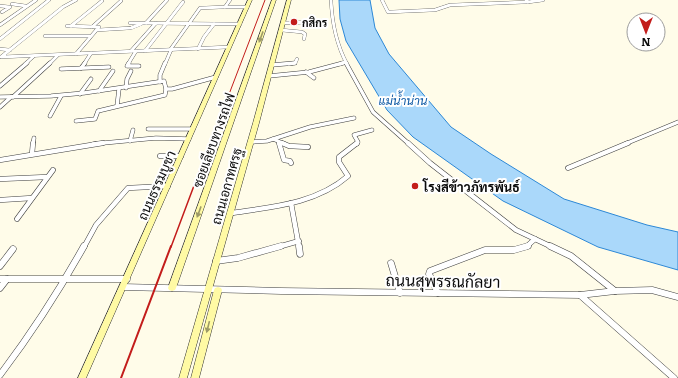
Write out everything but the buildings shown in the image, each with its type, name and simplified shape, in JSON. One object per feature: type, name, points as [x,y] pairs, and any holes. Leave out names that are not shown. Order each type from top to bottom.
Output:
[{"type":"main road","name":"ถนนธรรมบูชา","points":[[82,378],[250,0]]},
{"type":"main road","name":"ซอยเลียบทางรถไฟ","points":[[172,288],[274,0]]},
{"type":"main road","name":"ถนนเอกาทศรฐ","points":[[183,378],[207,289],[251,142],[289,0]]},
{"type":"main road","points":[[196,378],[218,290]]},
{"type":"street","points":[[0,25],[36,0]]},
{"type":"street","points":[[0,39],[49,0]]},
{"type":"street","points":[[0,57],[63,7],[76,0]]},
{"type":"street","points":[[76,54],[90,36],[97,30],[131,28],[144,23],[167,0]]},
{"type":"street","points":[[225,7],[230,0]]},
{"type":"street","points":[[331,0],[332,20],[340,51],[373,112],[430,163],[516,230],[571,256],[615,291]]},
{"type":"street","points":[[382,0],[388,12],[435,10],[450,6],[543,0]]},
{"type":"street","points":[[97,30],[99,27],[69,26],[102,1]]},
{"type":"street","points":[[92,27],[121,1]]},
{"type":"street","points":[[145,51],[183,2]]},
{"type":"street","points":[[211,8],[214,3]]},
{"type":"street","points":[[12,4],[26,6]]},
{"type":"street","points":[[0,6],[10,7],[2,12]]},
{"type":"street","points":[[195,7],[247,7]]},
{"type":"street","points":[[160,82],[160,75],[170,50],[196,12],[202,7]]},
{"type":"street","points":[[283,23],[314,22]]},
{"type":"street","points":[[130,23],[240,24]]},
{"type":"street","points":[[131,51],[156,23]]},
{"type":"street","points":[[198,48],[214,24]]},
{"type":"street","points":[[281,30],[302,32],[305,34],[304,39]]},
{"type":"street","points":[[44,36],[90,36]]},
{"type":"street","points":[[0,57],[229,47]]},
{"type":"street","points":[[0,49],[10,50]]},
{"type":"street","points":[[136,51],[127,66],[139,66]]},
{"type":"street","points":[[81,68],[91,53]]},
{"type":"street","points":[[0,107],[58,54]]},
{"type":"street","points":[[0,86],[34,56]]},
{"type":"street","points":[[272,65],[295,63],[297,58]]},
{"type":"street","points":[[269,76],[306,72],[345,62]]},
{"type":"street","points":[[61,69],[109,67]]},
{"type":"street","points":[[126,88],[127,79],[131,70]]},
{"type":"street","points":[[100,91],[113,71]]},
{"type":"street","points":[[306,72],[314,78]]},
{"type":"street","points":[[166,89],[178,88],[216,77]]},
{"type":"street","points":[[80,94],[91,79]]},
{"type":"street","points":[[0,97],[38,98],[60,96],[164,82],[166,89],[165,95],[98,111],[95,119],[76,121]]},
{"type":"street","points":[[117,106],[119,89]]},
{"type":"street","points":[[50,116],[60,96]]},
{"type":"street","points":[[251,142],[273,140],[310,128],[354,118]]},
{"type":"street","points":[[568,168],[678,122]]},
{"type":"street","points":[[148,129],[193,129]]},
{"type":"street","points":[[130,141],[133,130]]},
{"type":"street","points":[[231,213],[291,203],[328,191],[345,180],[348,176],[339,162],[339,156],[358,144],[354,135],[372,130]]},
{"type":"street","points":[[32,154],[34,138]]},
{"type":"street","points":[[0,160],[93,144],[156,138],[189,139]]},
{"type":"street","points":[[273,140],[289,146],[308,147]]},
{"type":"street","points":[[278,142],[284,160],[290,161],[291,163]]},
{"type":"street","points":[[160,156],[181,156]]},
{"type":"street","points":[[17,219],[53,170]]},
{"type":"street","points":[[0,179],[48,177]]},
{"type":"street","points":[[0,375],[25,341],[66,278],[96,225],[128,188],[168,186]]},
{"type":"street","points":[[0,200],[32,198]]},
{"type":"street","points":[[291,203],[300,254]]},
{"type":"street","points":[[438,293],[429,274],[430,271],[483,250],[520,250],[530,246],[535,239]]},
{"type":"street","points":[[216,261],[238,258],[299,242]]},
{"type":"street","points":[[0,266],[13,249]]},
{"type":"street","points":[[391,263],[400,293]]},
{"type":"street","points":[[0,279],[126,279]]},
{"type":"street","points":[[0,288],[7,279]]},
{"type":"street","name":"ถนนสุพรรณกัลยา","points":[[123,287],[218,290],[580,295],[615,291],[652,290],[678,297]]},
{"type":"street","points":[[580,295],[674,378]]},
{"type":"water","name":"แม่น้ำน่าน","points":[[339,0],[370,0],[375,28],[389,54],[451,127],[491,154],[564,199],[647,225],[678,232],[678,270],[598,247],[503,201],[413,137],[387,110],[346,41],[340,19]]},
{"type":"railway","points":[[210,144],[265,0]]},
{"type":"railway","points":[[171,247],[210,143]]},
{"type":"railway","points":[[121,378],[171,246]]},
{"type":"place","name":"กสิกร","points":[[294,22]]},
{"type":"place","name":"โรงสีข้าวภัทรพันธ์","points":[[415,186]]}]
